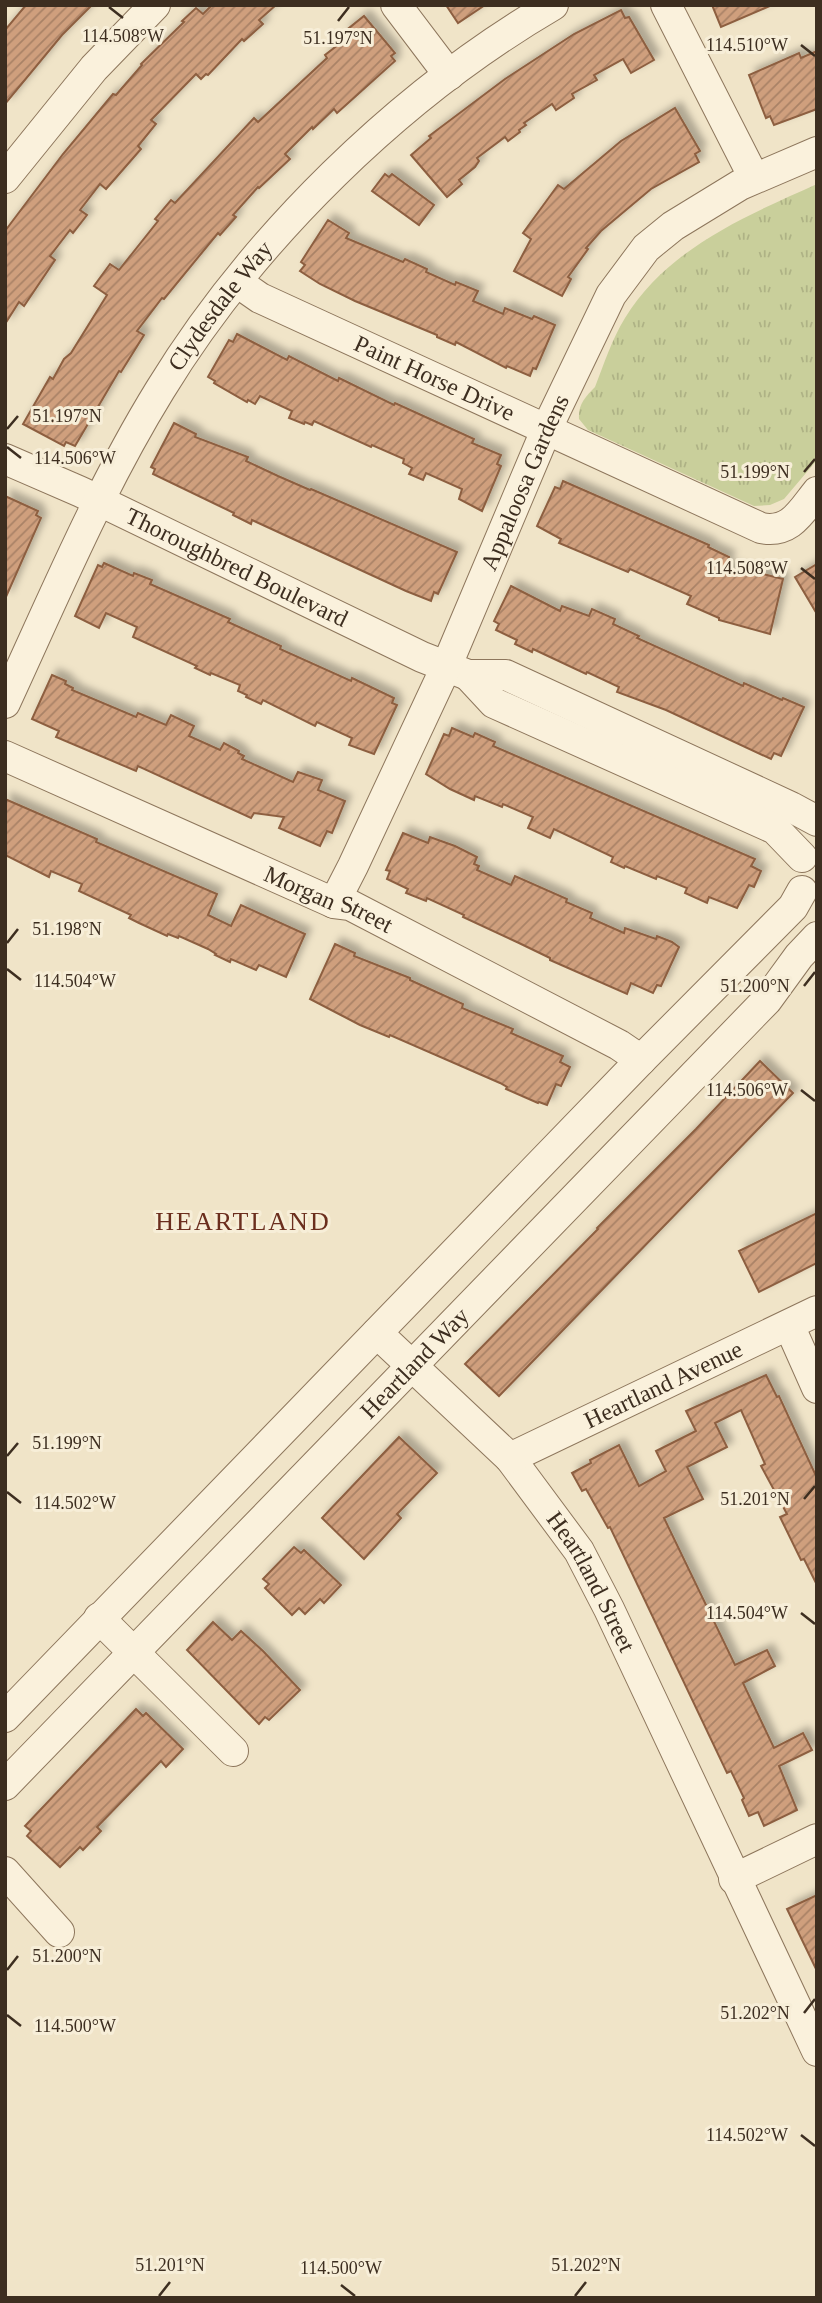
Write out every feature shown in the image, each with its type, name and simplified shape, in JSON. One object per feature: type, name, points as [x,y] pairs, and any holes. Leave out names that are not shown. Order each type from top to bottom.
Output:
[{"type":"street","points":[[5,178],[94,68],[155,5]]},
{"type":"street","points":[[397,5],[449,75]]},
{"type":"street","name":"Clydesdale Way","points":[[5,703],[98,502],[160,389],[237,282],[290,219],[384,128],[449,75],[553,5]]},
{"type":"street","points":[[666,5],[754,178]]},
{"type":"street","name":"Appaloosa Gardens","points":[[334,903],[458,670],[547,428],[611,295],[646,248],[698,209],[754,178],[817,152]]},
{"type":"street","name":"Paint Horse Drive","points":[[237,282],[260,298],[761,528],[773,531],[794,520],[817,492]]},
{"type":"street","name":"Thoroughbred Boulevard","points":[[5,459],[81,492],[422,657],[458,670],[506,675],[817,821]]},
{"type":"street","name":"Thoroughbred Boulevard","points":[[458,670],[494,703],[809,846]]},
{"type":"street","name":"Morgan Street","points":[[5,756],[334,903],[350,905],[619,1045],[641,1060]]},
{"type":"street","points":[[809,846],[800,874],[809,902]]},
{"type":"street","name":"Heartland Way","points":[[5,1717],[641,1060],[793,907],[809,902]]},
{"type":"street","name":"Heartland Way","points":[[5,1785],[768,1000],[799,956],[817,937]]},
{"type":"street","name":"Heartland Avenue","points":[[510,1458],[817,1311]]},
{"type":"street","points":[[789,1325],[817,1388]]},
{"type":"street","name":"Heartland Street","points":[[377,1333],[510,1458],[579,1551],[817,2052]]},
{"type":"street","points":[[99,1618],[233,1751]]},
{"type":"street","points":[[734,1879],[817,1839]]},
{"type":"street","points":[[5,1872],[60,1932]]},
{"type":"green space","points":[[817,184],[817,460],[784,499],[770,505],[754,506],[588,430],[579,419],[581,405],[595,387],[620,326],[643,293],[663,272],[710,237]]},
{"type":"building","points":[[26,5],[92,5],[62,35],[5,104],[5,30]]},
{"type":"building","points":[[212,5],[276,5],[259,20],[263,24],[244,41],[242,39],[208,75],[201,79],[196,74],[151,120],[156,124],[138,146],[141,149],[106,189],[100,184],[80,210],[87,215],[73,233],[70,230],[50,256],[55,260],[24,306],[19,302],[5,324],[5,231],[63,154],[113,94],[116,95],[141,64],[196,8],[203,14]]},
{"type":"building","points":[[446,5],[485,5],[458,23]]},
{"type":"building","points":[[712,5],[772,5],[721,27]]},
{"type":"building","points":[[621,10],[625,18],[629,17],[654,60],[631,73],[623,59],[594,75],[597,80],[572,94],[574,98],[556,110],[552,104],[524,123],[526,125],[520,132],[508,141],[505,137],[477,158],[479,161],[475,167],[459,180],[462,184],[447,197],[411,155],[431,138],[429,136],[505,79],[574,34]]},
{"type":"building","points":[[364,16],[395,53],[391,56],[395,61],[337,113],[334,109],[313,129],[312,127],[285,154],[290,159],[258,187],[233,215],[236,217],[220,235],[218,233],[164,299],[162,298],[137,331],[144,335],[121,372],[119,371],[75,446],[66,442],[64,446],[23,424],[50,377],[53,379],[107,295],[94,286],[110,264],[119,270],[171,200],[175,203],[254,118],[258,122],[327,58],[325,55],[348,37],[344,32]]},
{"type":"building","points":[[817,51],[817,109],[774,125],[770,116],[766,118],[749,75],[799,53],[801,58]]},
{"type":"building","points":[[675,108],[700,151],[695,154],[699,162],[651,189],[601,231],[586,248],[588,249],[568,277],[571,279],[562,296],[514,271],[531,239],[523,233],[558,185],[564,189],[621,141]]},
{"type":"building","points":[[385,174],[389,177],[392,174],[434,205],[419,225],[372,191]]},
{"type":"building","points":[[328,220],[349,233],[346,238],[403,262],[405,259],[455,285],[456,282],[478,291],[473,301],[503,314],[505,308],[555,325],[536,369],[533,368],[530,376],[507,366],[506,368],[456,342],[455,345],[355,301],[300,271],[305,265],[301,262]]},
{"type":"building","points":[[237,334],[287,360],[289,356],[338,381],[339,378],[474,439],[472,443],[501,455],[497,464],[501,466],[482,511],[459,499],[462,489],[426,473],[423,480],[409,474],[412,468],[403,463],[404,459],[314,421],[312,425],[289,418],[292,411],[260,396],[255,404],[248,400],[247,402],[214,383],[215,381],[208,377],[229,340],[233,342]]},
{"type":"building","points":[[174,423],[196,434],[195,437],[248,457],[246,461],[278,476],[457,552],[438,594],[434,592],[431,601],[406,591],[252,520],[251,524],[153,474],[155,469],[151,467]]},
{"type":"building","points":[[563,481],[709,545],[708,547],[729,557],[725,567],[783,579],[770,634],[719,620],[687,604],[691,596],[630,569],[628,572],[559,543],[561,539],[537,526],[555,487],[560,489]]},
{"type":"building","points":[[5,496],[38,511],[36,515],[41,518],[5,599]]},
{"type":"building","points":[[104,563],[133,576],[134,573],[152,580],[150,584],[230,619],[228,622],[281,646],[280,649],[394,698],[392,703],[397,705],[374,754],[349,745],[352,738],[317,722],[315,726],[263,700],[261,704],[238,691],[240,685],[211,673],[210,675],[195,668],[197,666],[133,637],[137,627],[106,613],[99,628],[75,616],[98,565],[102,567]]},
{"type":"building","points":[[817,564],[817,614],[795,577]]},
{"type":"building","points":[[511,586],[560,611],[562,606],[589,616],[592,609],[615,619],[613,624],[639,636],[637,638],[743,686],[744,683],[804,707],[781,756],[774,753],[771,759],[666,710],[617,692],[619,687],[587,672],[586,674],[533,649],[532,652],[515,644],[517,640],[496,630],[499,624],[494,621]]},
{"type":"building","points":[[52,675],[66,681],[65,684],[73,688],[72,690],[136,717],[138,713],[166,725],[171,715],[194,726],[189,736],[220,750],[224,743],[239,751],[238,753],[244,756],[242,759],[293,782],[298,772],[322,780],[318,790],[345,801],[332,833],[327,831],[320,846],[279,828],[284,817],[254,813],[251,818],[138,766],[136,771],[56,737],[59,731],[32,719]]},
{"type":"building","points":[[452,728],[473,737],[475,733],[495,742],[493,746],[755,859],[751,866],[761,871],[754,887],[749,885],[737,908],[709,897],[707,903],[685,893],[687,888],[611,862],[613,857],[554,829],[550,838],[528,828],[533,817],[503,804],[502,807],[475,796],[474,800],[450,789],[426,774],[444,734],[449,736]]},
{"type":"building","points":[[5,799],[217,894],[208,915],[231,926],[241,905],[305,934],[286,977],[259,965],[256,970],[231,959],[230,962],[179,936],[167,936],[129,918],[131,915],[79,891],[82,884],[51,871],[49,877],[5,855]]},
{"type":"building","points":[[403,833],[428,843],[430,837],[455,846],[477,857],[474,864],[479,866],[477,870],[511,885],[515,876],[567,899],[566,902],[592,913],[590,918],[624,933],[625,928],[672,942],[679,947],[661,986],[657,985],[653,993],[631,983],[627,994],[550,960],[427,898],[426,901],[406,893],[408,889],[387,879],[390,871],[386,870]]},
{"type":"building","points":[[335,944],[355,953],[354,956],[410,978],[463,1004],[462,1008],[513,1029],[511,1033],[563,1056],[560,1062],[570,1067],[561,1086],[556,1084],[547,1105],[538,1103],[506,1089],[507,1087],[500,1083],[390,1035],[389,1037],[360,1025],[310,999]]},
{"type":"building","points":[[760,1061],[793,1093],[499,1396],[465,1364]]},
{"type":"building","points":[[817,1213],[817,1263],[759,1292],[739,1251]]},
{"type":"building","points":[[766,1375],[777,1397],[779,1396],[817,1478],[817,1585],[804,1559],[801,1560],[780,1517],[787,1514],[761,1466],[765,1464],[741,1410],[715,1423],[727,1447],[687,1467],[703,1499],[664,1518],[735,1665],[767,1650],[775,1666],[743,1683],[774,1748],[803,1733],[812,1750],[779,1766],[797,1810],[764,1826],[758,1812],[749,1816],[742,1800],[744,1798],[731,1771],[727,1773],[610,1527],[608,1528],[586,1489],[582,1491],[572,1473],[619,1445],[639,1486],[666,1471],[656,1451],[696,1431],[686,1411]]},
{"type":"building","points":[[399,1437],[437,1473],[397,1514],[401,1518],[364,1559],[322,1518]]},
{"type":"building","points":[[294,1547],[301,1553],[304,1550],[341,1585],[324,1603],[320,1599],[305,1614],[299,1608],[292,1615],[265,1588],[269,1584],[263,1579]]},
{"type":"building","points":[[213,1622],[232,1640],[241,1631],[300,1690],[269,1720],[265,1717],[259,1724],[187,1650]]},
{"type":"building","points":[[136,1709],[143,1716],[146,1713],[183,1749],[166,1767],[161,1761],[97,1827],[101,1831],[83,1850],[80,1847],[60,1867],[27,1836],[31,1831],[25,1826]]},
{"type":"building","points":[[817,1895],[817,1971],[787,1909]]},
{"type":"district","name":"HEARTLAND","points":[[243,1221]]}]
